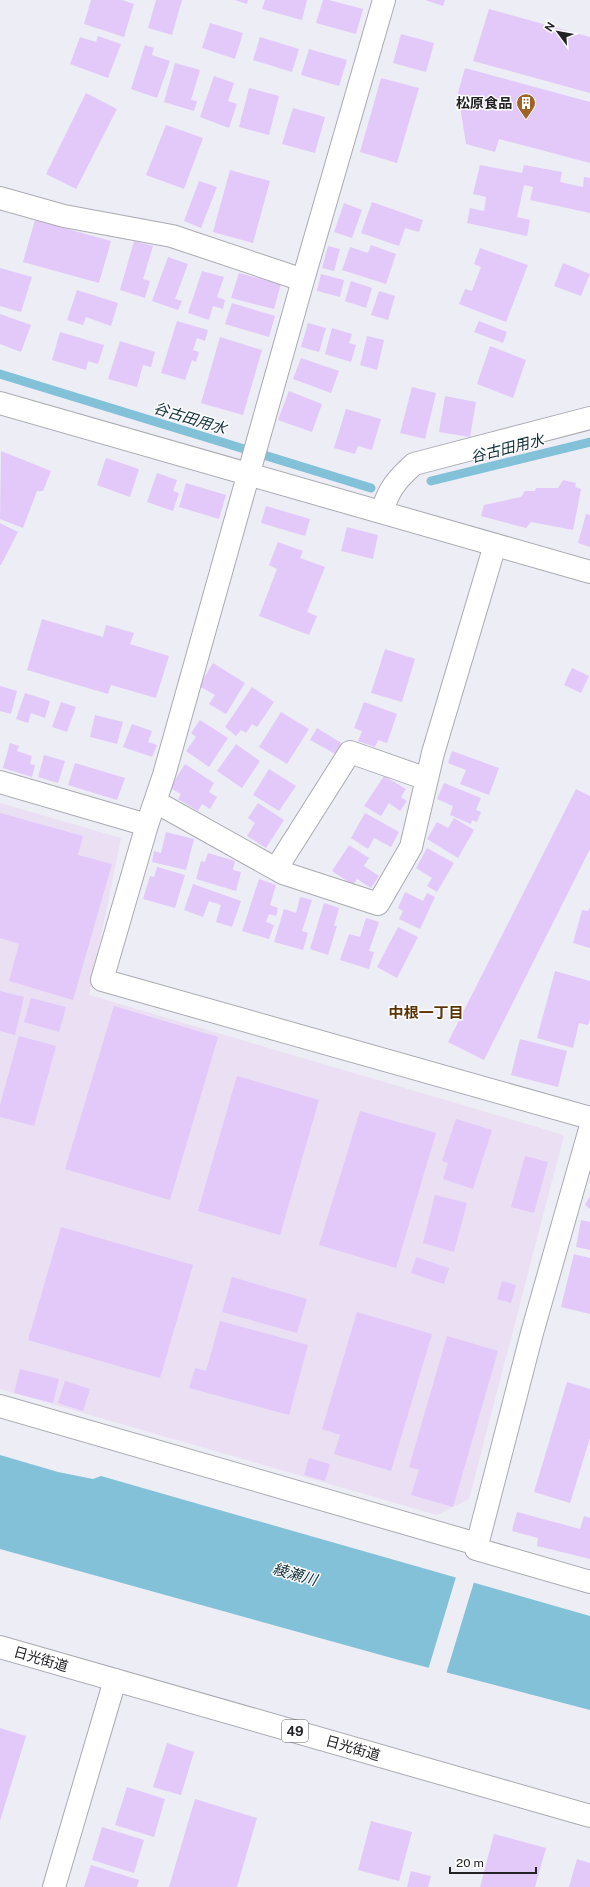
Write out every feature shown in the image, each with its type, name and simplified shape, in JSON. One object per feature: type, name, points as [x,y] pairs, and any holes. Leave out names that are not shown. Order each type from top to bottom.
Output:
[{"type":"street","points":[[384,0],[303,280],[156,802],[102,980],[590,1118]]},
{"type":"street","points":[[0,198],[64,216],[172,236],[303,280]]},
{"type":"street","points":[[0,403],[590,572]]},
{"type":"street","points":[[382,512],[386,498],[398,478],[414,464],[590,418]]},
{"type":"street","points":[[156,802],[276,870],[378,904],[411,847],[427,779],[495,545]]},
{"type":"street","points":[[276,870],[350,752],[427,779]]},
{"type":"street","points":[[0,782],[148,825]]},
{"type":"street","points":[[590,1128],[532,1333],[476,1549],[590,1582]]},
{"type":"street","points":[[0,1406],[477,1544]]},
{"type":"street","name":"日光街道","points":[[0,1647],[590,1816]]},
{"type":"street","points":[[54,1887],[114,1680]]},
{"type":"shaded area","points":[[0,803],[121,838],[89,995],[564,1135],[469,1499],[437,1515],[0,1389]]},
{"type":"water","name":"綾瀬川","points":[[0,1455],[58,1472],[93,1479],[101,1476],[590,1616],[590,1710],[399,1660],[0,1549]]},
{"type":"pier","points":[[456,1577],[474,1582],[446,1674],[428,1670]]},
{"type":"building","points":[[91,0],[122,0],[134,4],[124,37],[84,24]]},
{"type":"building","points":[[156,0],[182,0],[172,35],[148,28]]},
{"type":"building","points":[[235,0],[248,0],[247,4]]},
{"type":"building","points":[[265,0],[307,0],[302,20],[262,9]]},
{"type":"building","points":[[323,0],[329,0],[363,9],[356,34],[316,23]]},
{"type":"building","points":[[425,0],[445,0],[443,6]]},
{"type":"building","points":[[489,9],[590,37],[590,93],[473,61]]},
{"type":"building","points":[[210,23],[243,33],[235,59],[202,48]]},
{"type":"building","points":[[401,34],[434,43],[426,72],[393,63]]},
{"type":"building","points":[[98,36],[121,44],[108,78],[70,64],[80,37],[96,42]]},
{"type":"building","points":[[260,37],[299,49],[292,72],[253,60]]},
{"type":"building","points":[[145,45],[154,48],[152,55],[170,61],[157,98],[131,89]]},
{"type":"building","points":[[309,49],[347,60],[339,86],[301,75]]},
{"type":"building","points":[[175,63],[200,70],[191,100],[197,101],[194,111],[164,102]]},
{"type":"building","name":"松原食品","points":[[465,68],[590,102],[590,163],[499,139],[495,152],[466,144],[458,93]]},
{"type":"building","points":[[214,76],[234,83],[228,101],[237,104],[229,128],[200,117]]},
{"type":"building","points":[[381,78],[419,88],[397,163],[360,152]]},
{"type":"building","points":[[249,88],[279,96],[269,135],[239,127]]},
{"type":"building","points":[[86,93],[117,109],[76,189],[46,174]]},
{"type":"building","points":[[293,108],[325,117],[315,153],[282,144]]},
{"type":"building","points":[[166,125],[203,138],[184,189],[146,175]]},
{"type":"building","points":[[480,165],[522,173],[524,165],[562,172],[560,182],[583,187],[584,177],[590,178],[590,213],[530,200],[533,187],[524,185],[517,217],[530,220],[527,236],[467,223],[470,208],[484,211],[486,197],[473,194]]},
{"type":"building","points":[[230,170],[270,181],[253,243],[213,232]]},
{"type":"building","points":[[199,181],[217,187],[201,228],[184,221]]},
{"type":"building","points":[[372,202],[423,220],[419,232],[405,228],[399,246],[361,233]]},
{"type":"building","points":[[344,203],[362,210],[352,238],[334,232]]},
{"type":"building","points":[[35,220],[111,241],[99,283],[23,262]]},
{"type":"building","points":[[134,241],[153,246],[143,279],[150,281],[145,298],[120,290]]},
{"type":"building","points":[[371,245],[396,254],[386,284],[342,270],[350,247],[368,253]]},
{"type":"building","points":[[328,246],[340,249],[334,271],[322,268]]},
{"type":"building","points":[[480,248],[528,265],[506,322],[459,304],[465,289],[472,291],[481,267],[474,264]]},
{"type":"building","points":[[168,257],[188,264],[175,299],[182,301],[178,310],[152,301]]},
{"type":"building","points":[[563,263],[590,274],[581,296],[554,286]]},
{"type":"building","points":[[0,268],[32,277],[21,312],[0,306]]},
{"type":"building","points":[[202,271],[224,277],[217,297],[225,300],[223,309],[213,306],[209,320],[188,313]]},
{"type":"building","points":[[239,273],[281,284],[274,309],[231,298]]},
{"type":"building","points":[[321,274],[344,280],[340,297],[317,291]]},
{"type":"building","points":[[351,281],[372,288],[366,308],[345,301]]},
{"type":"building","points":[[77,290],[118,303],[111,326],[86,317],[83,325],[67,320]]},
{"type":"building","points":[[379,291],[395,296],[388,320],[371,315]]},
{"type":"building","points":[[232,303],[275,316],[269,337],[225,324]]},
{"type":"building","points":[[0,314],[31,325],[21,352],[0,344]]},
{"type":"building","points":[[177,321],[208,330],[205,341],[197,338],[193,350],[199,352],[196,362],[192,360],[185,380],[161,373]]},
{"type":"building","points":[[479,321],[507,332],[503,343],[474,332]]},
{"type":"building","points":[[308,323],[326,328],[319,352],[301,347]]},
{"type":"building","points":[[332,328],[352,334],[349,343],[356,345],[351,362],[325,354]]},
{"type":"building","points":[[60,332],[104,345],[98,364],[88,361],[86,370],[52,360]]},
{"type":"building","points":[[367,336],[384,340],[377,370],[360,365]]},
{"type":"building","points":[[220,337],[262,350],[243,415],[201,403]]},
{"type":"building","points":[[120,341],[155,352],[151,367],[143,365],[137,387],[108,379]]},
{"type":"building","points":[[490,346],[526,360],[513,398],[477,384]]},
{"type":"building","points":[[301,358],[339,371],[331,393],[293,379]]},
{"type":"building","points":[[412,387],[436,393],[425,439],[400,433]]},
{"type":"building","points":[[289,391],[322,404],[312,432],[278,420]]},
{"type":"building","points":[[445,396],[476,402],[470,437],[439,432]]},
{"type":"building","points":[[346,409],[381,419],[372,450],[358,446],[355,454],[334,448]]},
{"type":"building","points":[[1,451],[51,471],[43,491],[37,491],[23,528],[0,519]]},
{"type":"building","points":[[106,458],[139,469],[130,497],[97,485]]},
{"type":"building","points":[[157,473],[177,480],[173,491],[179,493],[173,511],[147,502]]},
{"type":"building","points":[[563,480],[576,483],[575,487],[581,489],[573,530],[531,522],[526,528],[481,516],[484,505],[521,497],[525,491],[535,491],[536,488],[558,488]]},
{"type":"building","points":[[186,483],[226,495],[219,519],[179,507]]},
{"type":"building","points":[[266,506],[310,519],[305,536],[261,523]]},
{"type":"building","points":[[586,514],[590,515],[590,547],[578,543]]},
{"type":"building","points":[[0,523],[18,532],[1,565],[0,565]]},
{"type":"building","points":[[347,527],[378,535],[373,559],[341,551]]},
{"type":"building","points":[[278,542],[303,551],[300,558],[325,567],[307,612],[317,616],[309,635],[259,616],[277,569],[269,565]]},
{"type":"building","points":[[42,619],[103,637],[106,625],[134,633],[130,644],[169,656],[156,698],[111,685],[108,694],[27,670]]},
{"type":"building","points":[[385,649],[415,659],[402,702],[371,693]]},
{"type":"building","points":[[213,663],[245,683],[226,714],[209,704],[215,695],[199,686]]},
{"type":"building","points":[[572,668],[589,676],[581,693],[564,685]]},
{"type":"building","points":[[0,686],[17,691],[11,714],[0,711]]},
{"type":"building","points":[[252,687],[274,702],[257,727],[252,724],[246,733],[241,730],[236,736],[225,727]]},
{"type":"building","points":[[25,693],[50,701],[45,718],[31,713],[28,723],[16,719]]},
{"type":"building","points":[[61,702],[76,707],[67,732],[52,727]]},
{"type":"building","points":[[364,702],[397,714],[387,743],[378,740],[375,747],[358,741],[362,731],[354,728]]},
{"type":"building","points":[[281,712],[309,729],[287,764],[259,747]]},
{"type":"building","points":[[95,715],[123,722],[117,744],[90,737]]},
{"type":"building","points":[[200,720],[228,738],[209,767],[186,751],[196,737],[191,733]]},
{"type":"building","points":[[132,724],[152,731],[148,742],[157,745],[152,757],[123,747]]},
{"type":"building","points":[[317,728],[343,744],[337,755],[310,740]]},
{"type":"building","points":[[10,743],[19,746],[17,751],[32,756],[30,764],[35,765],[32,777],[3,768]]},
{"type":"building","points":[[236,744],[260,761],[242,788],[217,771]]},
{"type":"building","points":[[452,751],[499,768],[489,795],[460,784],[466,770],[448,763]]},
{"type":"building","points":[[44,755],[65,761],[58,783],[38,777]]},
{"type":"building","points":[[75,763],[125,778],[117,800],[68,785]]},
{"type":"building","points":[[185,764],[214,783],[209,792],[217,797],[210,809],[202,804],[198,811],[178,799],[181,794],[170,788]]},
{"type":"building","points":[[269,769],[296,786],[279,811],[253,795]]},
{"type":"building","points":[[384,776],[406,789],[401,797],[407,801],[400,811],[389,803],[381,816],[364,806]]},
{"type":"building","points":[[444,783],[481,798],[476,810],[481,812],[477,822],[472,820],[471,824],[450,815],[453,806],[437,799]]},
{"type":"building","points":[[576,789],[590,796],[590,849],[484,1060],[448,1042]]},
{"type":"building","points":[[258,803],[284,820],[266,848],[247,836],[255,823],[248,818]]},
{"type":"building","points":[[0,813],[83,836],[78,855],[112,864],[73,1000],[9,981],[19,944],[0,938]]},
{"type":"building","points":[[365,813],[399,832],[391,847],[374,838],[368,849],[351,838]]},
{"type":"building","points":[[454,818],[474,830],[458,858],[427,839],[437,822],[448,828]]},
{"type":"building","points":[[166,832],[194,839],[186,870],[152,862],[154,851],[161,853]]},
{"type":"building","points":[[349,845],[369,858],[364,866],[379,876],[371,888],[357,879],[353,885],[332,871]]},
{"type":"building","points":[[427,848],[454,863],[437,892],[427,886],[432,878],[416,868]]},
{"type":"building","points":[[208,853],[235,861],[233,870],[241,872],[236,891],[196,879],[201,861],[205,862]]},
{"type":"building","points":[[157,867],[185,875],[175,908],[143,899],[150,876],[154,877]]},
{"type":"building","points":[[259,879],[276,885],[270,905],[278,908],[276,916],[269,914],[266,922],[274,925],[269,939],[242,931]]},
{"type":"building","points":[[193,884],[241,901],[232,927],[216,922],[221,905],[209,901],[203,917],[184,910]]},
{"type":"building","points":[[405,892],[423,901],[427,893],[435,897],[420,929],[399,919],[403,911],[398,908]]},
{"type":"building","points":[[300,897],[312,900],[302,931],[308,933],[303,950],[274,942],[284,909],[296,913]]},
{"type":"building","points":[[324,903],[339,908],[334,926],[337,926],[328,955],[310,949]]},
{"type":"building","points":[[590,907],[590,948],[573,943],[582,910],[588,911]]},
{"type":"building","points":[[366,918],[379,922],[369,951],[374,952],[369,969],[340,960],[349,934],[360,937]]},
{"type":"building","points":[[398,927],[418,937],[397,978],[377,967]]},
{"type":"building","points":[[555,971],[590,981],[590,1018],[588,1025],[579,1023],[573,1048],[537,1038]]},
{"type":"building","points":[[0,991],[24,997],[15,1035],[0,1031]]},
{"type":"building","points":[[31,998],[66,1007],[59,1032],[24,1022]]},
{"type":"building","points":[[114,1006],[218,1037],[170,1200],[65,1169]]},
{"type":"building","points":[[19,1036],[56,1046],[34,1126],[0,1117],[0,1105]]},
{"type":"building","points":[[520,1039],[567,1051],[558,1087],[511,1075]]},
{"type":"building","points":[[237,1076],[319,1100],[280,1235],[198,1211]]},
{"type":"building","points":[[360,1111],[436,1133],[396,1268],[319,1245]]},
{"type":"building","points":[[456,1119],[492,1130],[473,1189],[443,1179],[448,1163],[442,1161]]},
{"type":"building","points":[[525,1156],[548,1162],[534,1213],[511,1207]]},
{"type":"building","points":[[435,1195],[467,1203],[454,1252],[423,1243]]},
{"type":"building","points":[[590,1196],[590,1209],[585,1205]]},
{"type":"building","points":[[581,1220],[590,1222],[590,1250],[576,1247]]},
{"type":"building","points":[[61,1227],[193,1265],[160,1378],[28,1340]]},
{"type":"building","points":[[574,1254],[590,1258],[590,1314],[561,1307]]},
{"type":"building","points":[[416,1257],[449,1268],[444,1284],[411,1273]]},
{"type":"building","points":[[232,1277],[307,1299],[297,1333],[222,1312]]},
{"type":"building","points":[[502,1281],[516,1285],[511,1303],[497,1299]]},
{"type":"building","points":[[357,1312],[432,1334],[391,1471],[334,1454],[340,1435],[322,1429]]},
{"type":"building","points":[[220,1321],[308,1345],[289,1415],[189,1388],[195,1368],[206,1371]]},
{"type":"building","points":[[447,1336],[498,1351],[453,1507],[411,1495],[419,1470],[409,1467]]},
{"type":"building","points":[[20,1369],[59,1379],[53,1403],[14,1393]]},
{"type":"building","points":[[65,1381],[90,1389],[83,1411],[58,1403]]},
{"type":"building","points":[[567,1382],[590,1389],[590,1438],[570,1503],[534,1492]]},
{"type":"building","points":[[309,1458],[330,1464],[325,1481],[304,1475]]},
{"type":"building","points":[[517,1512],[580,1529],[584,1516],[590,1518],[590,1559],[537,1546],[538,1538],[512,1531]]},
{"type":"building","points":[[0,1728],[26,1736],[0,1821]]},
{"type":"building","points":[[167,1743],[194,1752],[181,1795],[153,1787]]},
{"type":"building","points":[[127,1787],[165,1799],[154,1837],[115,1825]]},
{"type":"building","points":[[195,1799],[257,1818],[237,1887],[169,1887]]},
{"type":"building","points":[[371,1821],[412,1832],[399,1881],[358,1870]]},
{"type":"building","points":[[102,1827],[144,1840],[134,1873],[92,1860]]},
{"type":"building","points":[[494,1834],[546,1848],[535,1887],[480,1887]]},
{"type":"building","points":[[577,1859],[590,1863],[590,1887],[569,1887]]},
{"type":"building","points":[[91,1865],[139,1880],[137,1887],[84,1887]]},
{"type":"building","points":[[411,1871],[431,1876],[428,1887],[407,1887]]},
{"type":"waterway","name":"谷古田用水","points":[[0,374],[371,488]]},
{"type":"waterway","name":"谷古田用水","points":[[431,481],[590,442]]},
{"type":"place","name":"松原食品","points":[[526,120]]},
{"type":"district","name":"中根一丁目","points":[[426,1012]]}]
